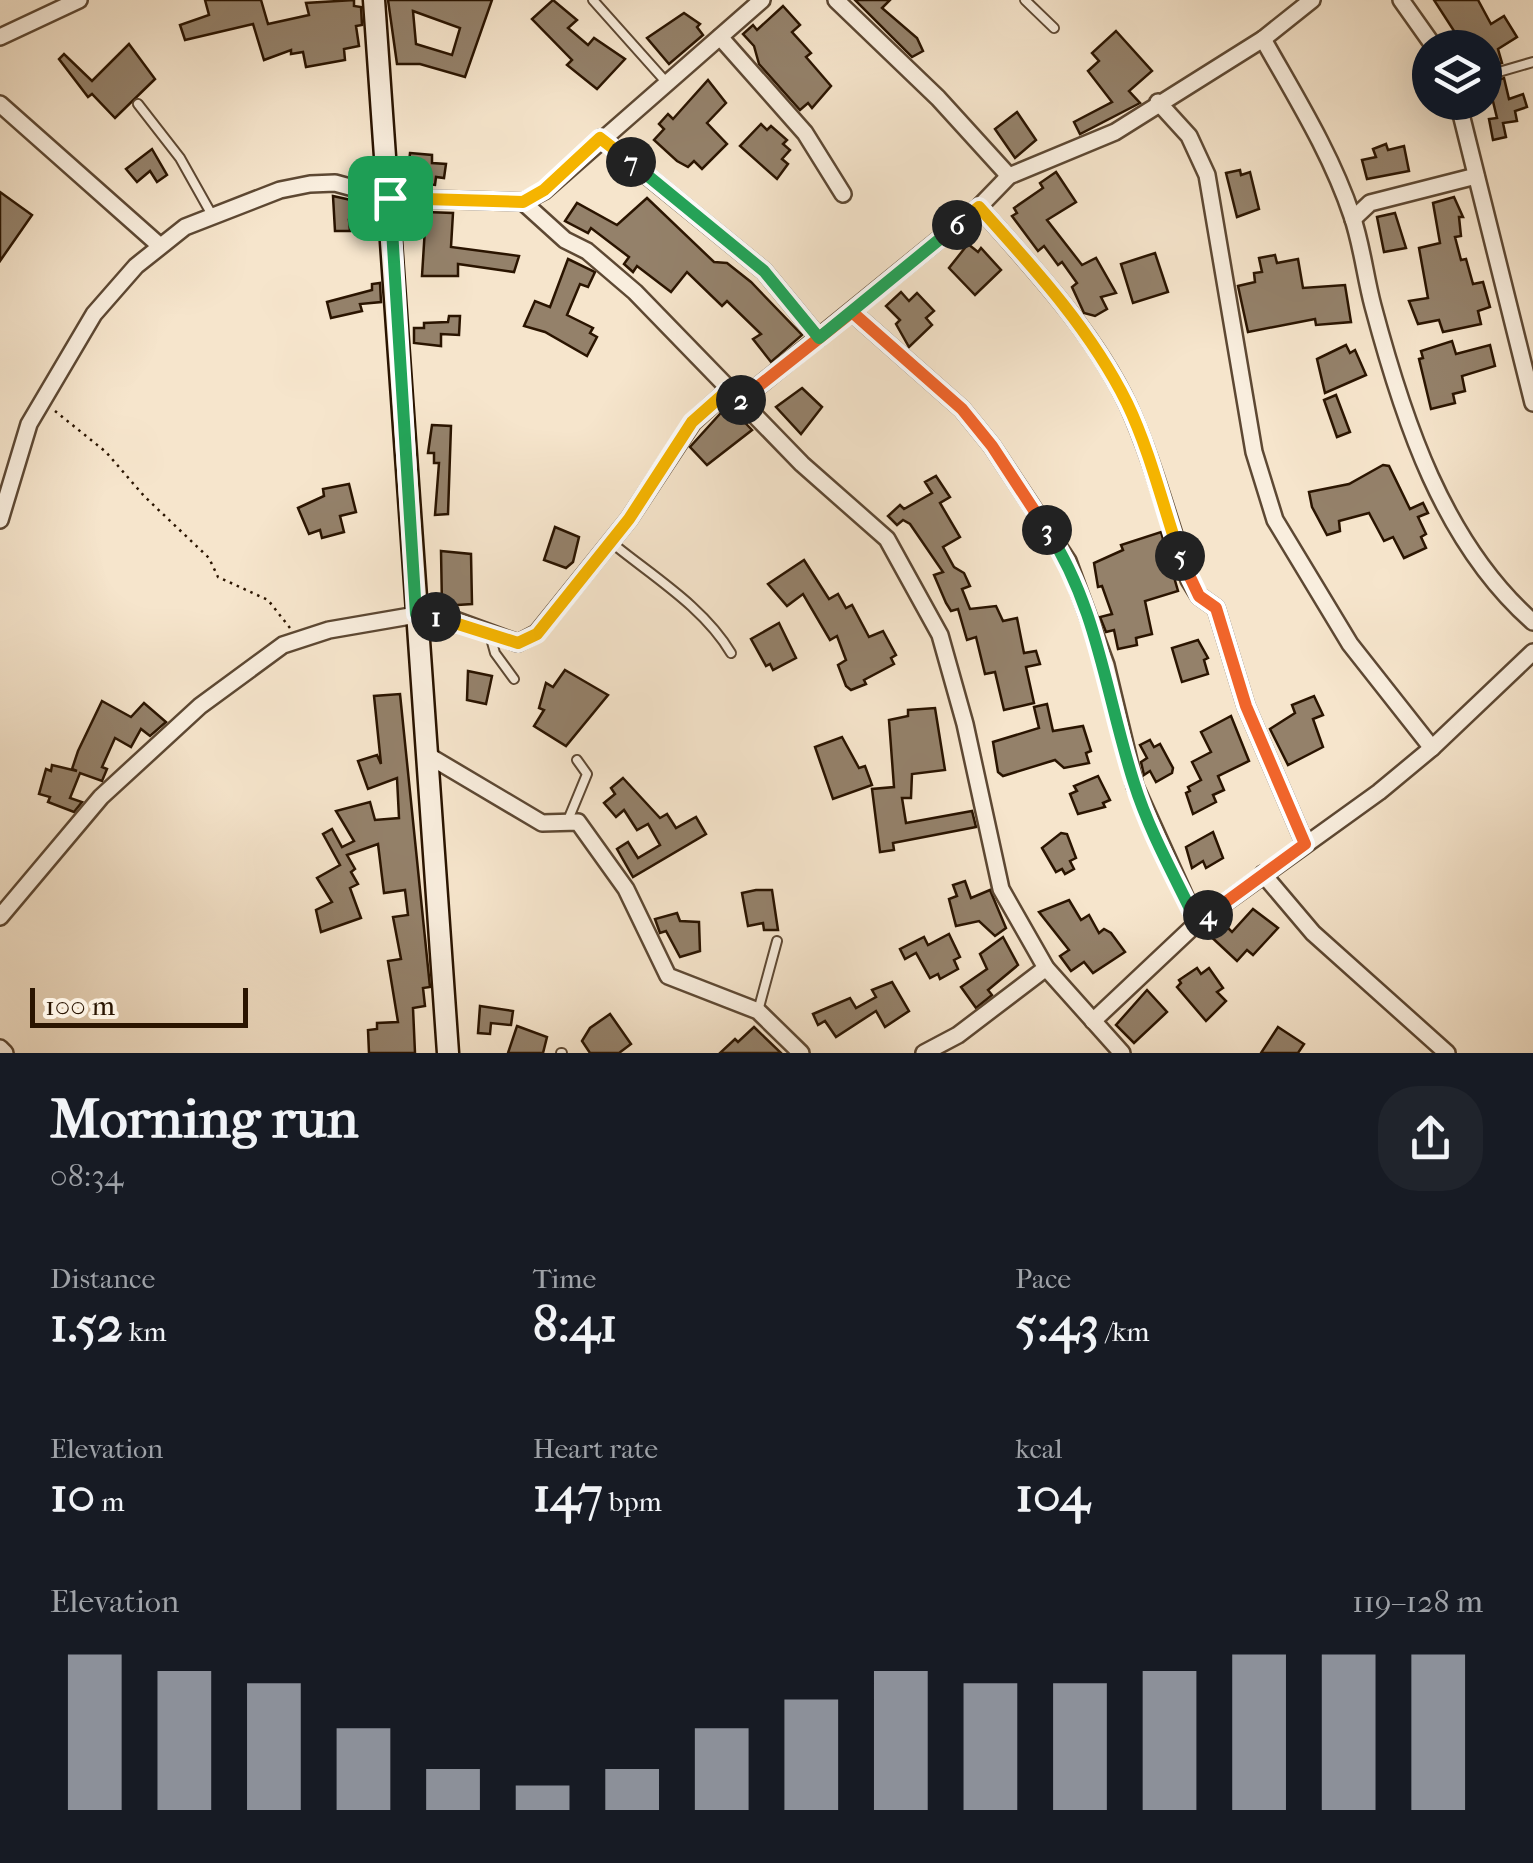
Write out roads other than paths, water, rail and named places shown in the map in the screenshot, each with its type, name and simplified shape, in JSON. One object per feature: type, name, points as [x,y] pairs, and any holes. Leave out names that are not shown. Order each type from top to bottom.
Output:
[{"type":"street","points":[[0,37],[79,0]]},
{"type":"street","points":[[374,0],[448,1053]]},
{"type":"street","points":[[0,520],[29,424],[94,314],[159,245],[185,226],[280,190],[310,184],[335,183],[390,198],[523,202],[544,190],[762,0]]},
{"type":"street","points":[[836,0],[938,98],[1009,176]]},
{"type":"street","points":[[0,917],[101,797],[169,733],[283,645],[416,614],[455,620],[518,643],[537,634],[607,544],[692,422],[819,338],[979,207],[1009,176],[1087,146],[1263,38],[1312,0]]},
{"type":"street","points":[[1401,0],[1422,30]]},
{"type":"street","points":[[720,36],[804,133],[843,194]]},
{"type":"street","points":[[1263,38],[1324,146],[1353,218],[1389,367],[1449,514],[1497,590],[1533,622]]},
{"type":"street","points":[[1158,102],[1189,136],[1207,176],[1254,452],[1275,520],[1350,644],[1432,748]]},
{"type":"street","points":[[0,104],[159,245]]},
{"type":"street","points":[[1462,120],[1533,403]]},
{"type":"street","points":[[600,138],[764,271],[819,338]]},
{"type":"street","points":[[1353,218],[1370,203],[1476,176]]},
{"type":"street","points":[[523,202],[564,240],[587,251],[635,292],[734,396],[887,539],[940,636],[965,724],[1001,889],[1046,968],[1122,1053]]},
{"type":"street","points":[[979,207],[1041,277],[1104,364],[1128,406],[1189,580],[1199,596],[1216,608],[1246,706],[1305,844]]},
{"type":"street","points":[[852,312],[962,409],[992,446],[1068,561],[1106,666],[1135,786],[1197,923]]},
{"type":"street","points":[[1093,1021],[1197,923],[1432,748],[1533,652]]},
{"type":"street","points":[[429,756],[542,824],[578,822],[626,890],[668,976],[758,1010],[801,1053]]},
{"type":"street","points":[[1263,874],[1313,933],[1447,1053]]},
{"type":"street","points":[[934,1051],[1046,968]]},
{"type":"lane","points":[[593,0],[667,83]]},
{"type":"lane","points":[[1025,0],[1054,28]]},
{"type":"lane","points":[[1502,71],[1533,62]]},
{"type":"lane","points":[[138,104],[180,158],[212,215]]},
{"type":"lane","points":[[607,544],[617,547],[703,618],[718,632],[730,654]]},
{"type":"lane","points":[[490,635],[494,653],[514,679]]},
{"type":"lane","points":[[568,820],[587,774],[577,760]]},
{"type":"lane","points":[[758,1010],[777,942]]}]
